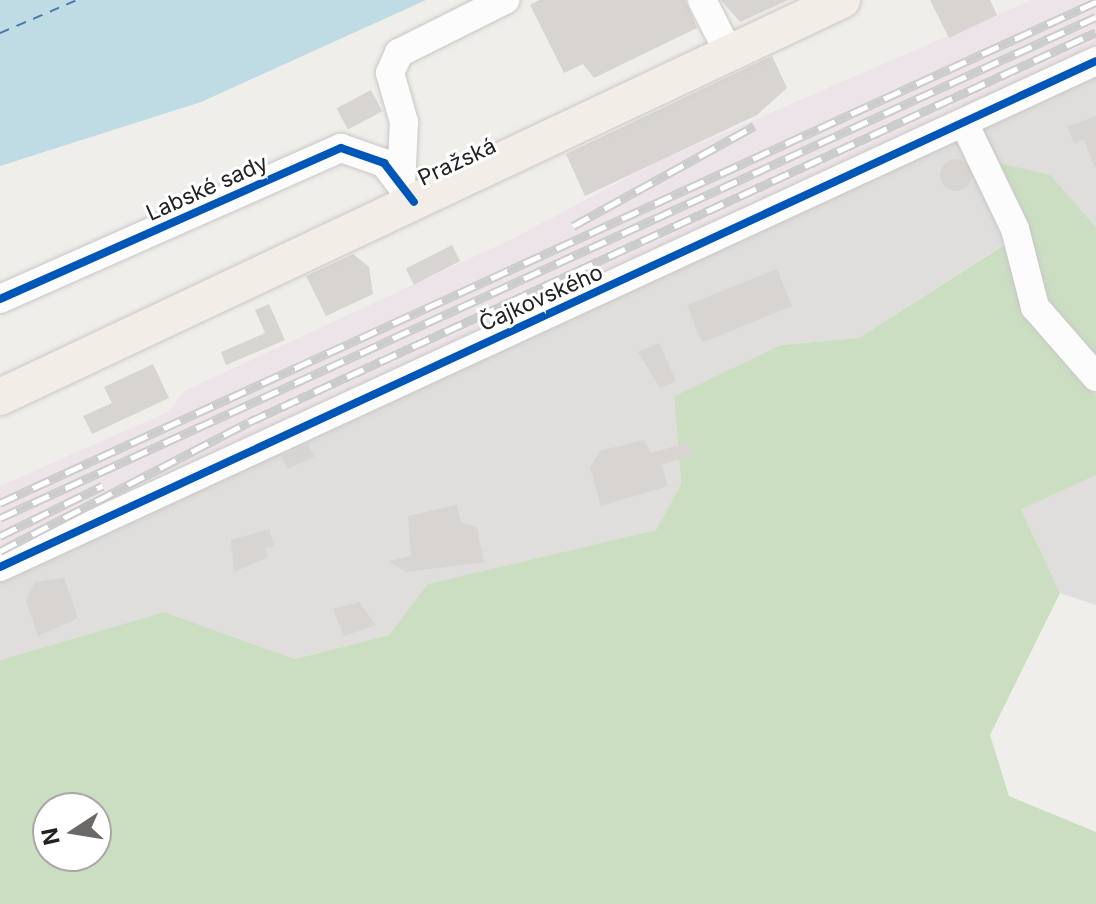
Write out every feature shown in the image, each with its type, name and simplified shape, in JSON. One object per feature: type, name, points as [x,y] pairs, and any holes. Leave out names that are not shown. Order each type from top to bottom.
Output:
[{"type":"main road","name":"Pražská","points":[[0,397],[408,193],[729,53],[842,0]]},
{"type":"street","points":[[408,193],[404,122],[390,73],[399,53],[505,0]]},
{"type":"street","points":[[702,0],[729,53]]},
{"type":"street","name":"Čajkovského","points":[[0,567],[965,125],[1096,61]]},
{"type":"street","points":[[965,125],[1015,229],[1035,307],[1096,377]]},
{"type":"street","name":"Labské sady","points":[[0,299],[341,148],[384,163],[408,193]]},
{"type":"shaded area","points":[[1031,0],[1096,0],[1096,49],[0,559],[0,486],[170,411],[184,391],[512,239],[657,162]]},
{"type":"shaded area","points":[[1096,49],[1096,227],[1049,175],[999,164],[1096,365],[1096,396],[1028,320],[1006,243],[859,338],[781,345],[674,396],[681,484],[656,530],[429,584],[389,635],[295,659],[164,612],[0,660],[0,559]]},
{"type":"shaded area","points":[[1088,473],[1096,475],[1096,605],[1060,593],[1021,509]]},
{"type":"green space","points":[[999,163],[1050,175],[1096,227],[1096,365],[1045,303]]},
{"type":"green space","points":[[1007,243],[1029,320],[1096,396],[1096,475],[1021,509],[1060,593],[990,735],[1009,796],[1096,832],[1096,904],[0,904],[0,660],[164,612],[295,659],[389,635],[428,584],[656,530],[681,484],[674,396],[781,345],[859,338]]},
{"type":"water","points":[[0,0],[426,0],[201,102],[0,166]]},
{"type":"building","points":[[539,0],[685,0],[697,28],[594,78],[583,64],[564,73],[530,5]]},
{"type":"building","points":[[721,0],[788,0],[740,22]]},
{"type":"building","points":[[930,0],[990,0],[997,15],[949,38]]},
{"type":"building","points":[[772,56],[787,88],[757,115],[585,196],[566,154]]},
{"type":"building","points":[[371,90],[382,111],[348,130],[337,108]]},
{"type":"building","points":[[1096,116],[1094,167],[1084,139],[1074,143],[1067,127]]},
{"type":"building","points":[[956,159],[967,164],[972,175],[967,186],[956,191],[945,186],[940,175],[945,164]]},
{"type":"building","points":[[452,245],[460,261],[414,285],[406,269]]},
{"type":"building","points":[[353,254],[369,267],[373,294],[326,316],[306,276]]},
{"type":"building","points":[[777,269],[792,306],[702,342],[687,305]]},
{"type":"building","points":[[269,304],[285,340],[226,365],[221,352],[265,333],[255,310]]},
{"type":"building","points":[[659,343],[676,381],[660,388],[638,352]]},
{"type":"building","points":[[153,364],[169,398],[92,434],[83,416],[112,403],[104,387]]},
{"type":"building","points":[[644,440],[651,453],[689,442],[693,455],[661,465],[668,486],[601,506],[590,468],[600,451]]},
{"type":"building","points":[[308,444],[314,457],[288,469],[282,456]]},
{"type":"building","points":[[457,505],[461,522],[477,528],[484,562],[406,572],[389,561],[411,556],[408,516]]},
{"type":"building","points":[[269,529],[274,546],[265,548],[268,557],[234,572],[231,540]]},
{"type":"building","points":[[64,578],[78,618],[38,636],[26,600],[35,582]]},
{"type":"building","points":[[359,602],[376,625],[344,636],[333,609]]},
{"type":"ferry route","points":[[0,33],[77,0]]},
{"type":"railway","points":[[0,503],[1096,2]]},
{"type":"railway","points":[[0,518],[1096,17]]},
{"type":"railway","points":[[0,551],[249,422],[1096,32]]},
{"type":"railway","points":[[573,226],[754,126]]},
{"type":"railway","points":[[0,536],[102,486]]},
{"type":"cycle path","points":[[0,567],[1096,61]]},
{"type":"cycle path","points":[[0,299],[341,148],[384,163],[414,202]]}]
